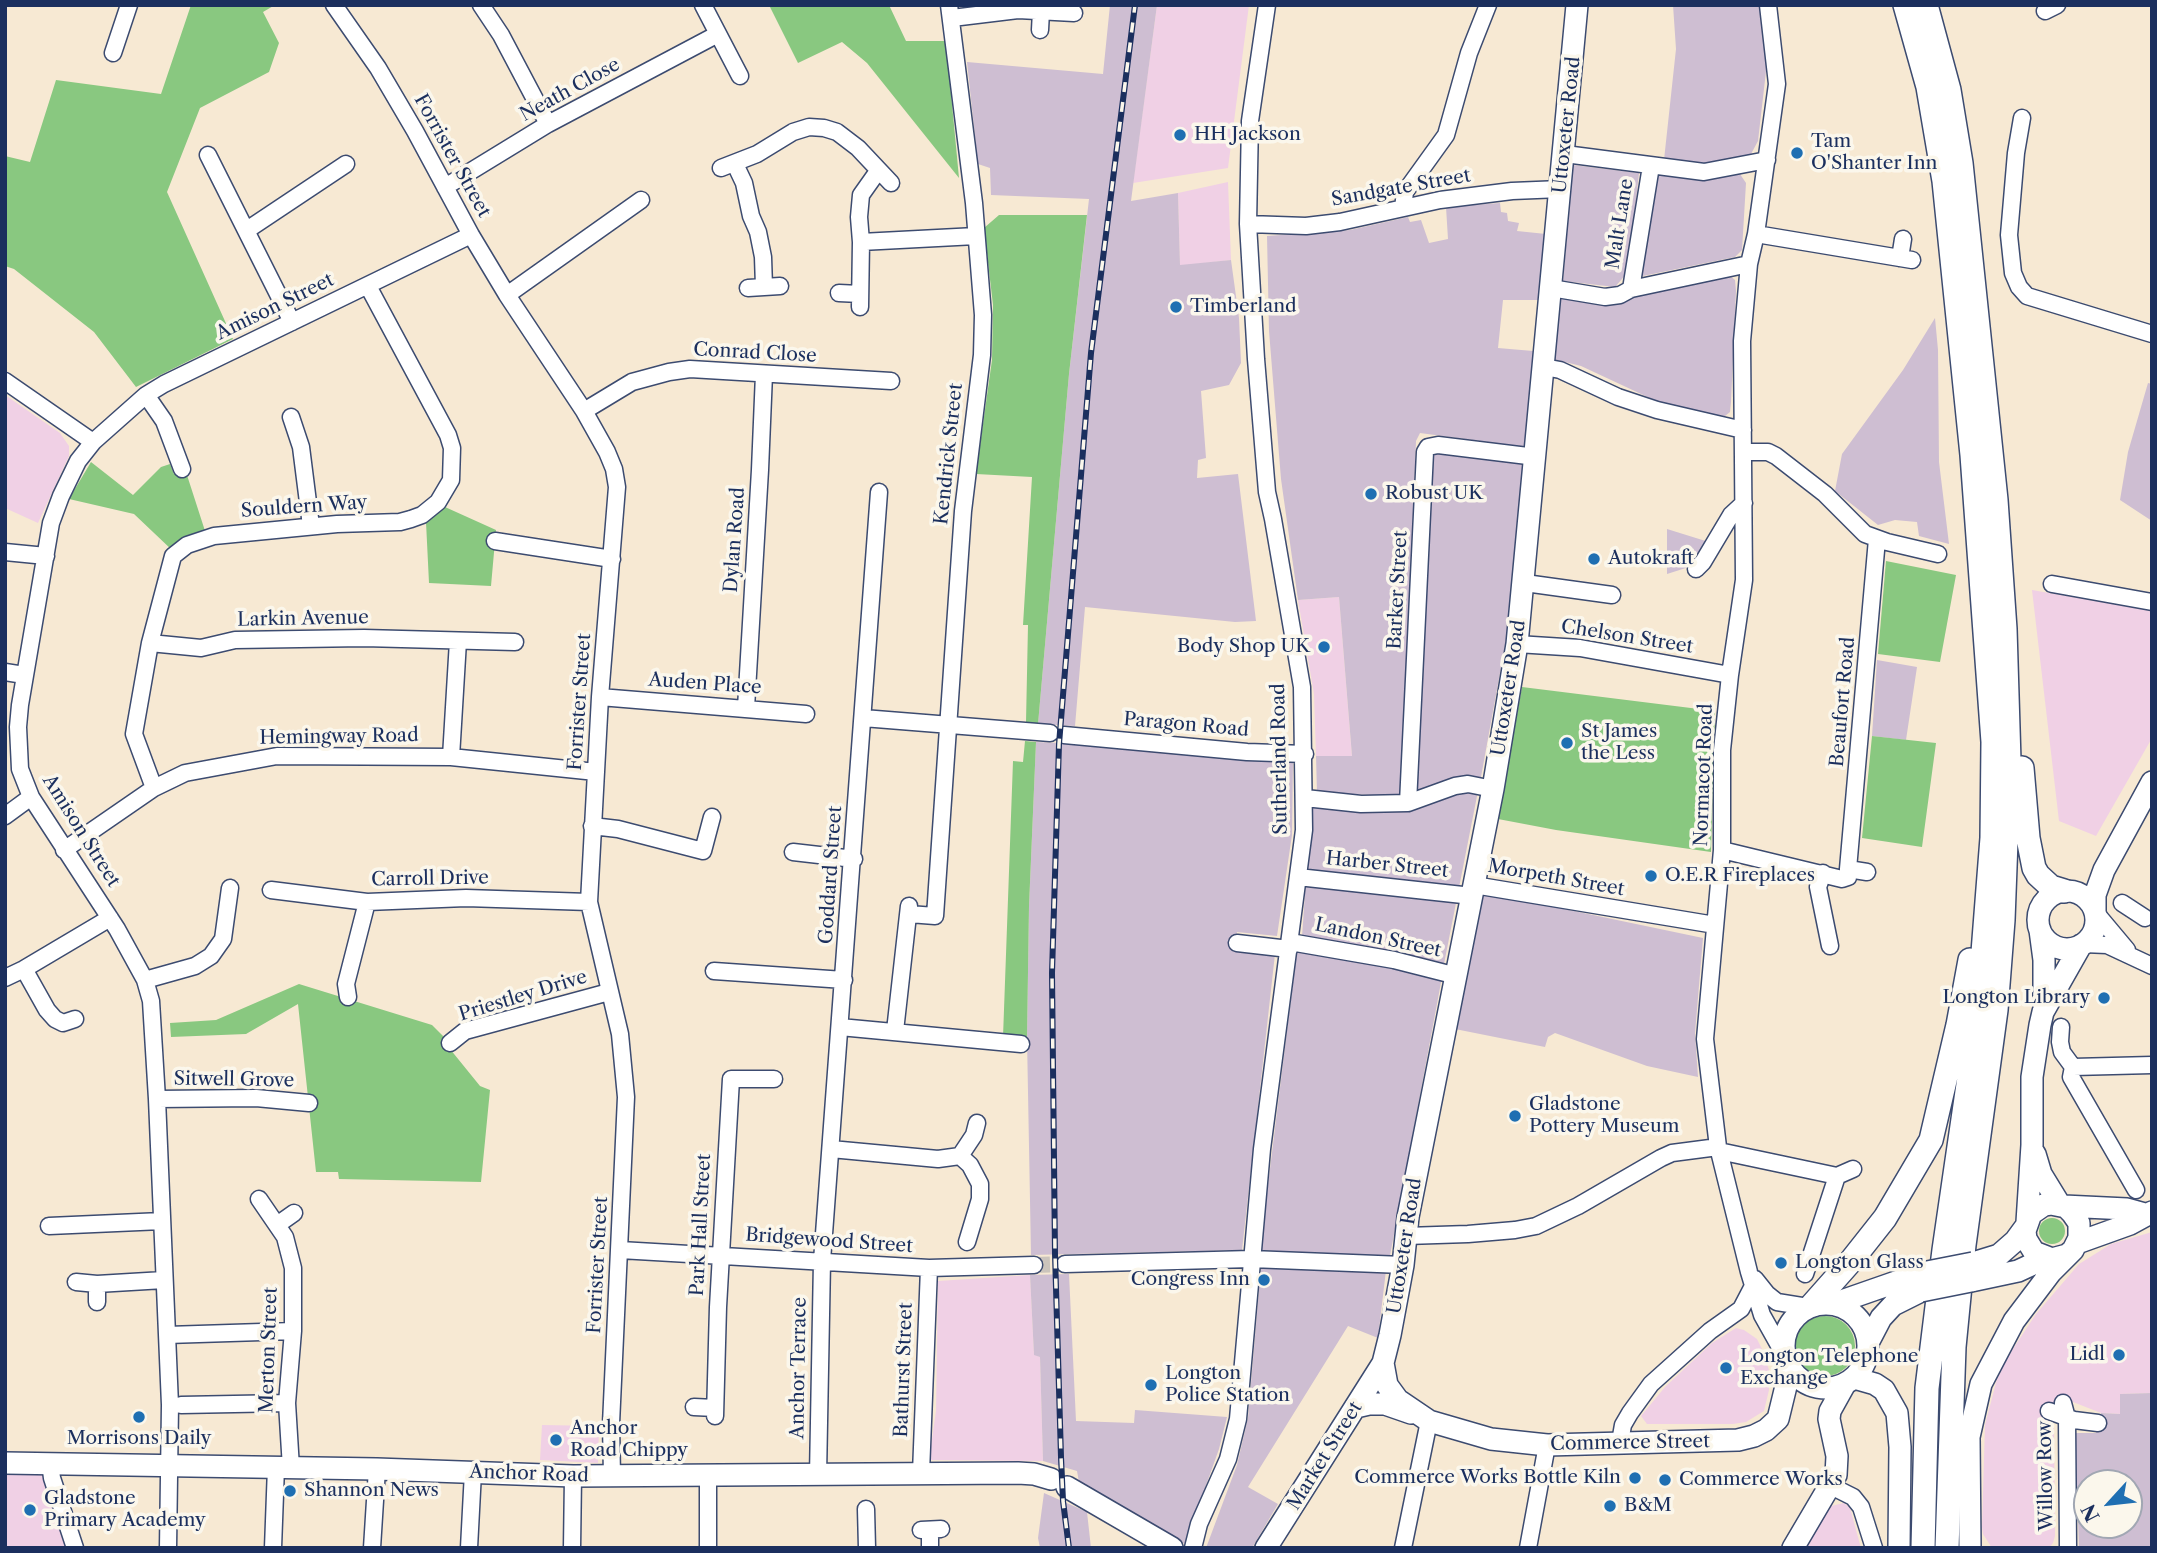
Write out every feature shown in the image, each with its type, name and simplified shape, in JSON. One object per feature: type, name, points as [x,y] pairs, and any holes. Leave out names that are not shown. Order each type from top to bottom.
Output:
[{"type":"highway","points":[[1892,5],[1917,66],[1941,159]]},
{"type":"highway","points":[[1905,5],[1928,87],[1941,159],[1978,524],[1993,742],[1992,820],[1978,1016],[1927,1388],[1923,1548]]},
{"type":"highway","points":[[1926,5],[1949,90]]},
{"type":"highway","points":[[1933,5],[1961,163],[1978,323],[1996,500],[2010,761],[1996,1010],[1964,1245],[1954,1347],[1947,1548]]},
{"type":"highway","points":[[2005,629],[2031,858],[2038,876],[2044,882],[2066,891]]},
{"type":"highway","points":[[1818,1306],[1885,1218],[1931,1140],[1958,1025],[1992,820]]},
{"type":"main road","name":"Uttoxeter Road","points":[[1383,1363],[1434,1084],[1493,789],[1517,644],[1525,583],[1577,5]]},
{"type":"main road","points":[[2043,1012],[2082,945],[2094,930],[2095,895],[2104,870],[2152,782]]},
{"type":"main road","points":[[2046,1258],[2034,1252],[2026,1238],[2032,1145],[2032,1077],[2043,1012],[2044,960],[2039,914],[2043,904],[2055,894],[2083,884],[2104,870]]},
{"type":"main road","points":[[2066,891],[2084,896],[2095,912]]},
{"type":"main road","points":[[2040,928],[2044,937],[2059,948],[2082,945]]},
{"type":"main road","points":[[1972,1544],[1969,1437],[1981,1384],[2014,1321],[2075,1246],[2080,1232],[2079,1223],[2072,1213],[2062,1206],[2041,1174],[2032,1145]]},
{"type":"main road","points":[[1972,1272],[1999,1255],[2014,1241],[2036,1210],[2044,1205],[2127,1209],[2148,1213]]},
{"type":"main road","points":[[1899,1548],[1900,1447],[1897,1413],[1884,1390],[1875,1384],[1849,1381],[1831,1388],[1815,1387],[1797,1377],[1786,1360],[1784,1342],[1787,1330],[1797,1315],[1818,1306],[1972,1272],[2018,1271],[2046,1258],[2057,1258],[2075,1246],[2130,1224],[2148,1213]]},
{"type":"main road","points":[[1793,1548],[1836,1475],[1838,1456],[1829,1419],[1830,1411],[1849,1381],[1865,1363],[1869,1341],[1887,1311],[1922,1282]]},
{"type":"main road","points":[[1818,1306],[1854,1314],[1865,1328],[1869,1341]]},
{"type":"main road","name":"Commerce Street","points":[[1356,1407],[1385,1404],[1491,1439],[1547,1445],[1738,1440],[1766,1430],[1778,1419],[1787,1382],[1786,1360]]},
{"type":"main road","name":"Market Street","points":[[1266,1548],[1383,1363]]},
{"type":"main road","name":"Commerce Street","points":[[1383,1363],[1387,1385],[1398,1400],[1426,1419]]},
{"type":"main road","name":"Anchor Road","points":[[5,1463],[377,1469],[573,1476],[1034,1474],[1059,1483],[1172,1548]]},
{"type":"street","points":[[113,53],[128,5]]},
{"type":"street","name":"Forrister Street","points":[[334,5],[378,68],[471,235],[507,295],[584,411],[614,469],[617,487],[600,697],[589,902],[620,1034],[626,1097],[611,1424],[612,1476]]},
{"type":"street","points":[[481,5],[501,35],[548,124]]},
{"type":"street","points":[[703,5],[740,75]]},
{"type":"street","name":"Sutherland Road","points":[[1193,1548],[1199,1524],[1227,1459],[1238,1419],[1262,1149],[1304,830],[1302,687],[1267,492],[1248,224],[1250,121],[1267,5]]},
{"type":"street","points":[[1403,208],[1405,191],[1446,135],[1469,53],[1489,5]]},
{"type":"street","name":"Normacot Road","points":[[1768,5],[1777,84],[1756,234],[1749,264],[1742,341],[1744,580],[1722,750],[1722,850],[1705,1039],[1718,1149],[1762,1315],[1786,1360]]},
{"type":"street","points":[[951,12],[1018,10],[1074,13]]},
{"type":"street","points":[[1040,30],[1041,11]]},
{"type":"street","name":"Kendrick Street","points":[[895,1031],[909,909],[935,916],[943,909],[947,724],[963,511],[982,355],[983,315],[976,236],[951,12]]},
{"type":"street","name":"Neath Close","points":[[445,187],[548,124],[718,34]]},
{"type":"street","points":[[2022,118],[2009,235],[2013,273],[2019,287],[2027,296],[2152,334]]},
{"type":"street","points":[[764,287],[763,257],[744,183],[729,166],[757,154],[793,132],[809,127],[824,128],[837,132],[858,148],[891,183]]},
{"type":"street","points":[[1565,154],[1704,172],[1767,160]]},
{"type":"street","points":[[217,162],[292,322]]},
{"type":"street","points":[[247,230],[346,164]]},
{"type":"street","name":"Malt Lane","points":[[1631,289],[1651,166]]},
{"type":"street","points":[[839,293],[860,300],[861,195],[878,171]]},
{"type":"street","name":"Sandgate Street","points":[[1248,224],[1306,226],[1512,191],[1561,189]]},
{"type":"street","points":[[507,295],[641,200]]},
{"type":"street","points":[[1756,234],[1906,259],[1903,239]]},
{"type":"street","name":"Amison Street","points":[[168,1548],[170,1467],[167,1335],[151,1001],[145,980],[110,918],[31,797],[20,769],[19,716],[24,675],[51,523],[78,461],[93,442],[146,395],[471,235]]},
{"type":"street","points":[[861,242],[976,236]]},
{"type":"street","points":[[1550,288],[1605,297],[1749,264]]},
{"type":"street","name":"Souldern Way","points":[[154,788],[134,734],[150,643],[173,556],[187,545],[214,536],[411,519],[422,515],[438,502],[451,480],[453,448],[448,435],[368,286]]},
{"type":"street","points":[[1544,367],[1560,370],[1618,397],[1657,411],[1743,430]]},
{"type":"street","name":"Conrad Close","points":[[584,411],[632,382],[690,369],[891,381]]},
{"type":"street","name":"Dylan Road","points":[[746,708],[764,374]]},
{"type":"street","points":[[5,381],[93,442]]},
{"type":"street","points":[[146,395],[164,421],[182,469]]},
{"type":"street","points":[[299,426],[311,526]]},
{"type":"street","name":"Barker Street","points":[[1408,803],[1426,452],[1428,447],[1438,446],[1536,457]]},
{"type":"street","points":[[161,457],[176,450]]},
{"type":"street","points":[[1743,452],[1768,452],[1776,456],[1825,494],[1865,534],[1938,554]]},
{"type":"street","name":"Goddard Street","points":[[822,1261],[879,492]]},
{"type":"street","points":[[1696,569],[1731,516],[1745,503]]},
{"type":"street","name":"Beaufort Road","points":[[1848,869],[1877,539]]},
{"type":"street","points":[[495,541],[611,559]]},
{"type":"street","points":[[5,552],[46,556]]},
{"type":"street","points":[[1525,583],[1612,595]]},
{"type":"street","points":[[2052,584],[2152,602]]},
{"type":"street","name":"Larkin Avenue","points":[[150,643],[201,648],[235,640],[364,638],[515,642]]},
{"type":"street","points":[[451,757],[458,640]]},
{"type":"street","name":"Chelson Street","points":[[1517,644],[1580,648],[1730,675]]},
{"type":"street","points":[[5,672],[24,675]]},
{"type":"street","name":"Auden Place","points":[[600,697],[806,714]]},
{"type":"street","name":"Paragon Road","points":[[863,718],[1247,752],[1305,754]]},
{"type":"street","name":"Hemingway Road","points":[[64,850],[154,788],[186,773],[277,756],[451,757],[596,772]]},
{"type":"street","points":[[1305,798],[1361,804],[1408,803],[1455,786],[1468,784],[1493,789]]},
{"type":"street","points":[[5,816],[31,797]]},
{"type":"street","points":[[592,826],[618,829],[703,851],[712,817]]},
{"type":"street","points":[[1722,850],[1842,879],[1847,877],[1848,869],[1867,872]]},
{"type":"street","points":[[793,852],[853,859]]},
{"type":"street","points":[[1823,873],[1818,887],[1830,946]]},
{"type":"street","name":"Harber Street","points":[[1298,877],[1473,890]]},
{"type":"street","points":[[145,980],[195,966],[211,956],[223,939],[230,888]]},
{"type":"street","name":"Carroll Drive","points":[[271,890],[366,902],[466,898],[589,902]]},
{"type":"street","name":"Morpeth Street","points":[[1473,890],[1714,925]]},
{"type":"street","points":[[342,987],[366,902]]},
{"type":"street","points":[[2122,903],[2143,921]]},
{"type":"street","points":[[2095,912],[2131,955]]},
{"type":"street","points":[[5,978],[24,970],[110,918]]},
{"type":"street","name":"Landon Street","points":[[1237,943],[1290,945],[1394,960],[1457,976]]},
{"type":"street","points":[[2082,945],[2107,945],[2152,966]]},
{"type":"street","points":[[24,970],[47,1010],[67,1026]]},
{"type":"street","points":[[714,971],[844,980]]},
{"type":"street","name":"Priestley Drive","points":[[450,1043],[463,1025],[562,1007],[610,992]]},
{"type":"street","points":[[840,1027],[895,1031],[1010,1047]]},
{"type":"street","points":[[2061,1027],[2060,1042],[2062,1052],[2073,1067],[2071,1077],[2127,1183]]},
{"type":"street","points":[[2073,1067],[2152,1065]]},
{"type":"street","name":"Park Hall Street","points":[[694,1407],[715,1412],[720,1255],[731,1079],[774,1079]]},
{"type":"street","name":"Sitwell Grove","points":[[157,1099],[256,1098],[288,1094],[309,1103]]},
{"type":"street","points":[[831,1149],[938,1159],[960,1156],[974,1135],[977,1123]]},
{"type":"street","points":[[1406,1236],[1468,1234],[1536,1226],[1578,1206],[1672,1153],[1718,1149],[1837,1176],[1853,1169]]},
{"type":"street","points":[[960,1156],[970,1165],[980,1184],[981,1224],[969,1230],[967,1242]]},
{"type":"street","points":[[1805,1274],[1817,1257],[1837,1176]]},
{"type":"street","name":"Merton Street","points":[[259,1199],[285,1237],[293,1268],[293,1331],[286,1403],[284,1468],[273,1548]]},
{"type":"street","points":[[277,1225],[294,1213]]},
{"type":"street","points":[[49,1226],[162,1221]]},
{"type":"street","name":"Bridgewood Street","points":[[620,1250],[929,1268],[1034,1265]]},
{"type":"street","points":[[1065,1264],[1251,1259],[1403,1265]]},
{"type":"street","name":"Anchor Terrace","points":[[818,1476],[822,1261]]},
{"type":"street","name":"Bathurst Street","points":[[921,1473],[929,1268]]},
{"type":"street","points":[[1620,1442],[1623,1425],[1651,1384],[1710,1331],[1741,1309],[1751,1279]]},
{"type":"street","name":"Normacot Road","points":[[1751,1279],[1777,1302],[1818,1306]]},
{"type":"street","points":[[76,1282],[97,1284],[164,1280]]},
{"type":"street","points":[[97,1284],[97,1302]]},
{"type":"street","points":[[167,1335],[293,1331]]},
{"type":"street","points":[[181,1405],[286,1403]]},
{"type":"street","name":"Willow Row","points":[[2068,1548],[2060,1410],[2098,1423]]},
{"type":"street","points":[[1403,1548],[1426,1419]]},
{"type":"street","points":[[1528,1548],[1547,1445]]},
{"type":"street","points":[[50,1464],[51,1478],[75,1548]]},
{"type":"street","points":[[372,1548],[377,1469]]},
{"type":"street","points":[[469,1548],[473,1472]]},
{"type":"street","points":[[572,1548],[573,1476]]},
{"type":"street","points":[[708,1476],[708,1548]]},
{"type":"street","points":[[1831,1486],[1853,1497],[1875,1536]]},
{"type":"street","points":[[866,1509],[867,1548]]},
{"type":"street","points":[[1392,1548],[1407,1523]]},
{"type":"street","points":[[930,1548],[931,1530]]},
{"type":"shaded area","points":[[1110,5],[1157,5],[1131,201],[1178,193],[1180,265],[1231,260],[1239,318],[1241,363],[1229,385],[1201,391],[1206,458],[1198,460],[1197,478],[1238,474],[1256,621],[1235,622],[1085,607],[1075,726],[1038,724],[1069,374],[1089,199],[991,195],[990,168],[978,164],[967,62],[1103,74]]},
{"type":"shaded area","points":[[1157,5],[1249,5],[1228,168],[1133,183]]},
{"type":"shaded area","points":[[1673,5],[1761,5],[1768,54],[1758,141],[1751,154],[1713,165],[1664,160],[1676,49]]},
{"type":"shaded area","points":[[1573,165],[1639,173],[1628,272],[1615,287],[1563,281]]},
{"type":"shaded area","points":[[1654,169],[1703,179],[1740,174],[1746,183],[1742,250],[1735,257],[1638,277]]},
{"type":"shaded area","points":[[1228,182],[1231,260],[1180,266],[1178,193]]},
{"type":"shaded area","points":[[1500,203],[1501,212],[1507,213],[1508,221],[1519,223],[1517,231],[1546,234],[1539,300],[1503,300],[1498,348],[1533,351],[1525,447],[1420,433],[1416,441],[1402,796],[1317,793],[1316,756],[1352,756],[1339,597],[1298,600],[1281,479],[1269,331],[1267,236],[1350,230],[1408,217],[1410,222],[1421,220],[1429,243],[1448,239],[1446,207]]},
{"type":"shaded area","points":[[1728,274],[1735,280],[1736,291],[1731,402],[1730,412],[1725,416],[1712,418],[1654,400],[1581,366],[1553,359],[1559,295]]},
{"type":"shaded area","points":[[1935,318],[1938,350],[1939,462],[1949,544],[1919,536],[1917,522],[1895,520],[1878,525],[1835,491],[1842,454],[1903,370]]},
{"type":"shaded area","points":[[2148,383],[2152,384],[2152,521],[2120,500],[2128,452]]},
{"type":"shaded area","points":[[5,395],[60,433],[69,446],[69,456],[38,523],[5,508]]},
{"type":"shaded area","points":[[1439,452],[1525,460],[1513,601],[1481,777],[1463,778],[1417,793],[1429,462],[1433,454]]},
{"type":"shaded area","points":[[1667,529],[1712,543],[1689,567],[1667,574]]},
{"type":"shaded area","points":[[2032,590],[2152,611],[2152,738],[2096,836],[2059,821]]},
{"type":"shaded area","name":"Body Shop UK","points":[[1339,597],[1352,757],[1316,756],[1314,694],[1298,600]]},
{"type":"shaded area","points":[[1877,660],[1917,667],[1906,740],[1872,736]]},
{"type":"shaded area","points":[[1036,742],[1135,746],[1246,760],[1293,761],[1292,835],[1277,936],[1237,932],[1234,948],[1275,954],[1242,1250],[1031,1255],[1027,1038]]},
{"type":"shaded area","points":[[1478,791],[1444,964],[1399,952],[1302,937],[1311,807]]},
{"type":"shaded area","points":[[1483,892],[1703,938],[1695,1033],[1698,1077],[1647,1066],[1555,1033],[1548,1037],[1545,1047],[1455,1029]]},
{"type":"shaded area","points":[[1297,950],[1394,963],[1442,977],[1389,1261],[1260,1250]]},
{"type":"shaded area","points":[[2152,1232],[2152,1393],[2120,1394],[2121,1414],[2101,1413],[2073,1402],[2053,1404],[2045,1418],[2054,1426],[2053,1543],[2049,1548],[1992,1548],[1983,1534],[1982,1527],[1985,1425],[1997,1379],[2007,1358],[2036,1314],[2079,1264],[2111,1244]]},
{"type":"shaded area","points":[[1261,1267],[1386,1270],[1378,1338],[1348,1326],[1248,1487],[1278,1504],[1252,1548],[1206,1548],[1237,1465],[1248,1418]]},
{"type":"shaded area","points":[[1069,1274],[1076,1421],[1134,1423],[1135,1410],[1227,1417],[1219,1449],[1185,1544],[1079,1482],[1077,1471],[1043,1461],[1040,1357],[1034,1355],[1030,1275]]},
{"type":"shaded area","points":[[1030,1275],[1034,1354],[1040,1357],[1043,1461],[929,1460],[936,1411],[938,1281]]},
{"type":"shaded area","points":[[1736,1328],[1757,1339],[1763,1351],[1769,1370],[1769,1390],[1764,1411],[1746,1422],[1733,1424],[1647,1424],[1641,1416],[1665,1387],[1712,1343]]},
{"type":"shaded area","points":[[2152,1393],[2152,1548],[2079,1548],[2079,1539],[2143,1539],[2143,1469],[2076,1469],[2075,1433],[2096,1433],[2101,1413],[2120,1414],[2120,1394]]},
{"type":"shaded area","points":[[542,1425],[599,1426],[598,1463],[540,1460]]},
{"type":"shaded area","name":"Gladstone Primary Academy","points":[[5,1471],[43,1473],[66,1548],[5,1548]]},
{"type":"shaded area","points":[[1044,1493],[1087,1512],[1091,1548],[1040,1548],[1038,1538]]},
{"type":"shaded area","points":[[1844,1503],[1850,1508],[1861,1548],[1804,1548],[1831,1506]]},
{"type":"green space","points":[[191,5],[275,5],[263,12],[279,43],[269,72],[200,108],[167,192],[233,339],[136,387],[94,332],[14,269],[5,266],[5,156],[30,162],[56,80],[161,94]]},
{"type":"green space","points":[[769,5],[889,5],[906,41],[946,41],[959,178],[867,63],[842,42],[798,63]]},
{"type":"green space","points":[[999,215],[1087,215],[1069,374],[1038,724],[1026,722],[1028,625],[1023,625],[1032,477],[976,474],[992,360],[993,305],[984,228]]},
{"type":"green space","points":[[91,462],[133,495],[161,467],[170,464],[174,474],[186,472],[206,534],[173,551],[134,514],[69,499]]},
{"type":"green space","points":[[445,507],[496,530],[491,586],[429,583],[426,522]]},
{"type":"green space","points":[[1886,561],[1956,575],[1940,662],[1878,654]]},
{"type":"green space","points":[[1522,687],[1715,711],[1711,852],[1498,819]]},
{"type":"green space","points":[[1872,736],[1936,743],[1922,847],[1862,838]]},
{"type":"green space","points":[[1025,741],[1036,742],[1027,1038],[1003,1037],[1013,761],[1023,762]]},
{"type":"green space","points":[[299,984],[432,1025],[450,1043],[450,1049],[480,1086],[490,1090],[481,1182],[339,1179],[338,1172],[316,1172],[298,1004],[246,1034],[171,1037],[170,1023],[216,1020]]},
{"type":"green space","points":[[2052,1218],[2061,1222],[2065,1231],[2061,1240],[2052,1244],[2043,1240],[2039,1231],[2043,1222]]},
{"type":"green space","points":[[1825,1316],[1846,1325],[1855,1346],[1846,1367],[1825,1376],[1804,1367],[1795,1346],[1804,1325]]},
{"type":"tunnel","points":[[1034,1265],[1065,1264]]},
{"type":"railway","points":[[1069,1548],[1063,1501],[1055,1254],[1052,973],[1059,744],[1091,353],[1135,5]]},
{"type":"place","name":"HH Jackson","points":[[1180,135]]},
{"type":"place","name":"Tam O'Shanter Inn","points":[[1797,153]]},
{"type":"place","name":"Timberland","points":[[1176,307]]},
{"type":"place","name":"Robust UK","points":[[1371,494]]},
{"type":"place","name":"Autokraft","points":[[1594,559]]},
{"type":"place","name":"Body Shop UK","points":[[1324,647]]},
{"type":"place","name":"St James the Less","points":[[1567,743]]},
{"type":"place","name":"O.E.R Fireplaces","points":[[1651,876]]},
{"type":"place","name":"Longton Library","points":[[2104,998]]},
{"type":"place","name":"Gladstone Pottery Museum","points":[[1515,1116]]},
{"type":"place","name":"Longton Glass","points":[[1781,1263]]},
{"type":"place","name":"Congress Inn","points":[[1264,1280]]},
{"type":"place","name":"Lidl","points":[[2119,1355]]},
{"type":"place","name":"Longton Telephone Exchange","points":[[1726,1368]]},
{"type":"place","name":"Longton Police Station","points":[[1151,1385]]},
{"type":"place","name":"Morrisons Daily","points":[[139,1417]]},
{"type":"place","name":"Anchor Road Chippy","points":[[556,1440]]},
{"type":"place","name":"Commerce Works Bottle Kiln","points":[[1635,1478]]},
{"type":"place","name":"Commerce Works","points":[[1665,1480]]},
{"type":"place","name":"Shannon News","points":[[290,1491]]},
{"type":"place","name":"B&M","points":[[1610,1506]]},
{"type":"place","name":"Gladstone Primary Academy","points":[[30,1510]]}]
